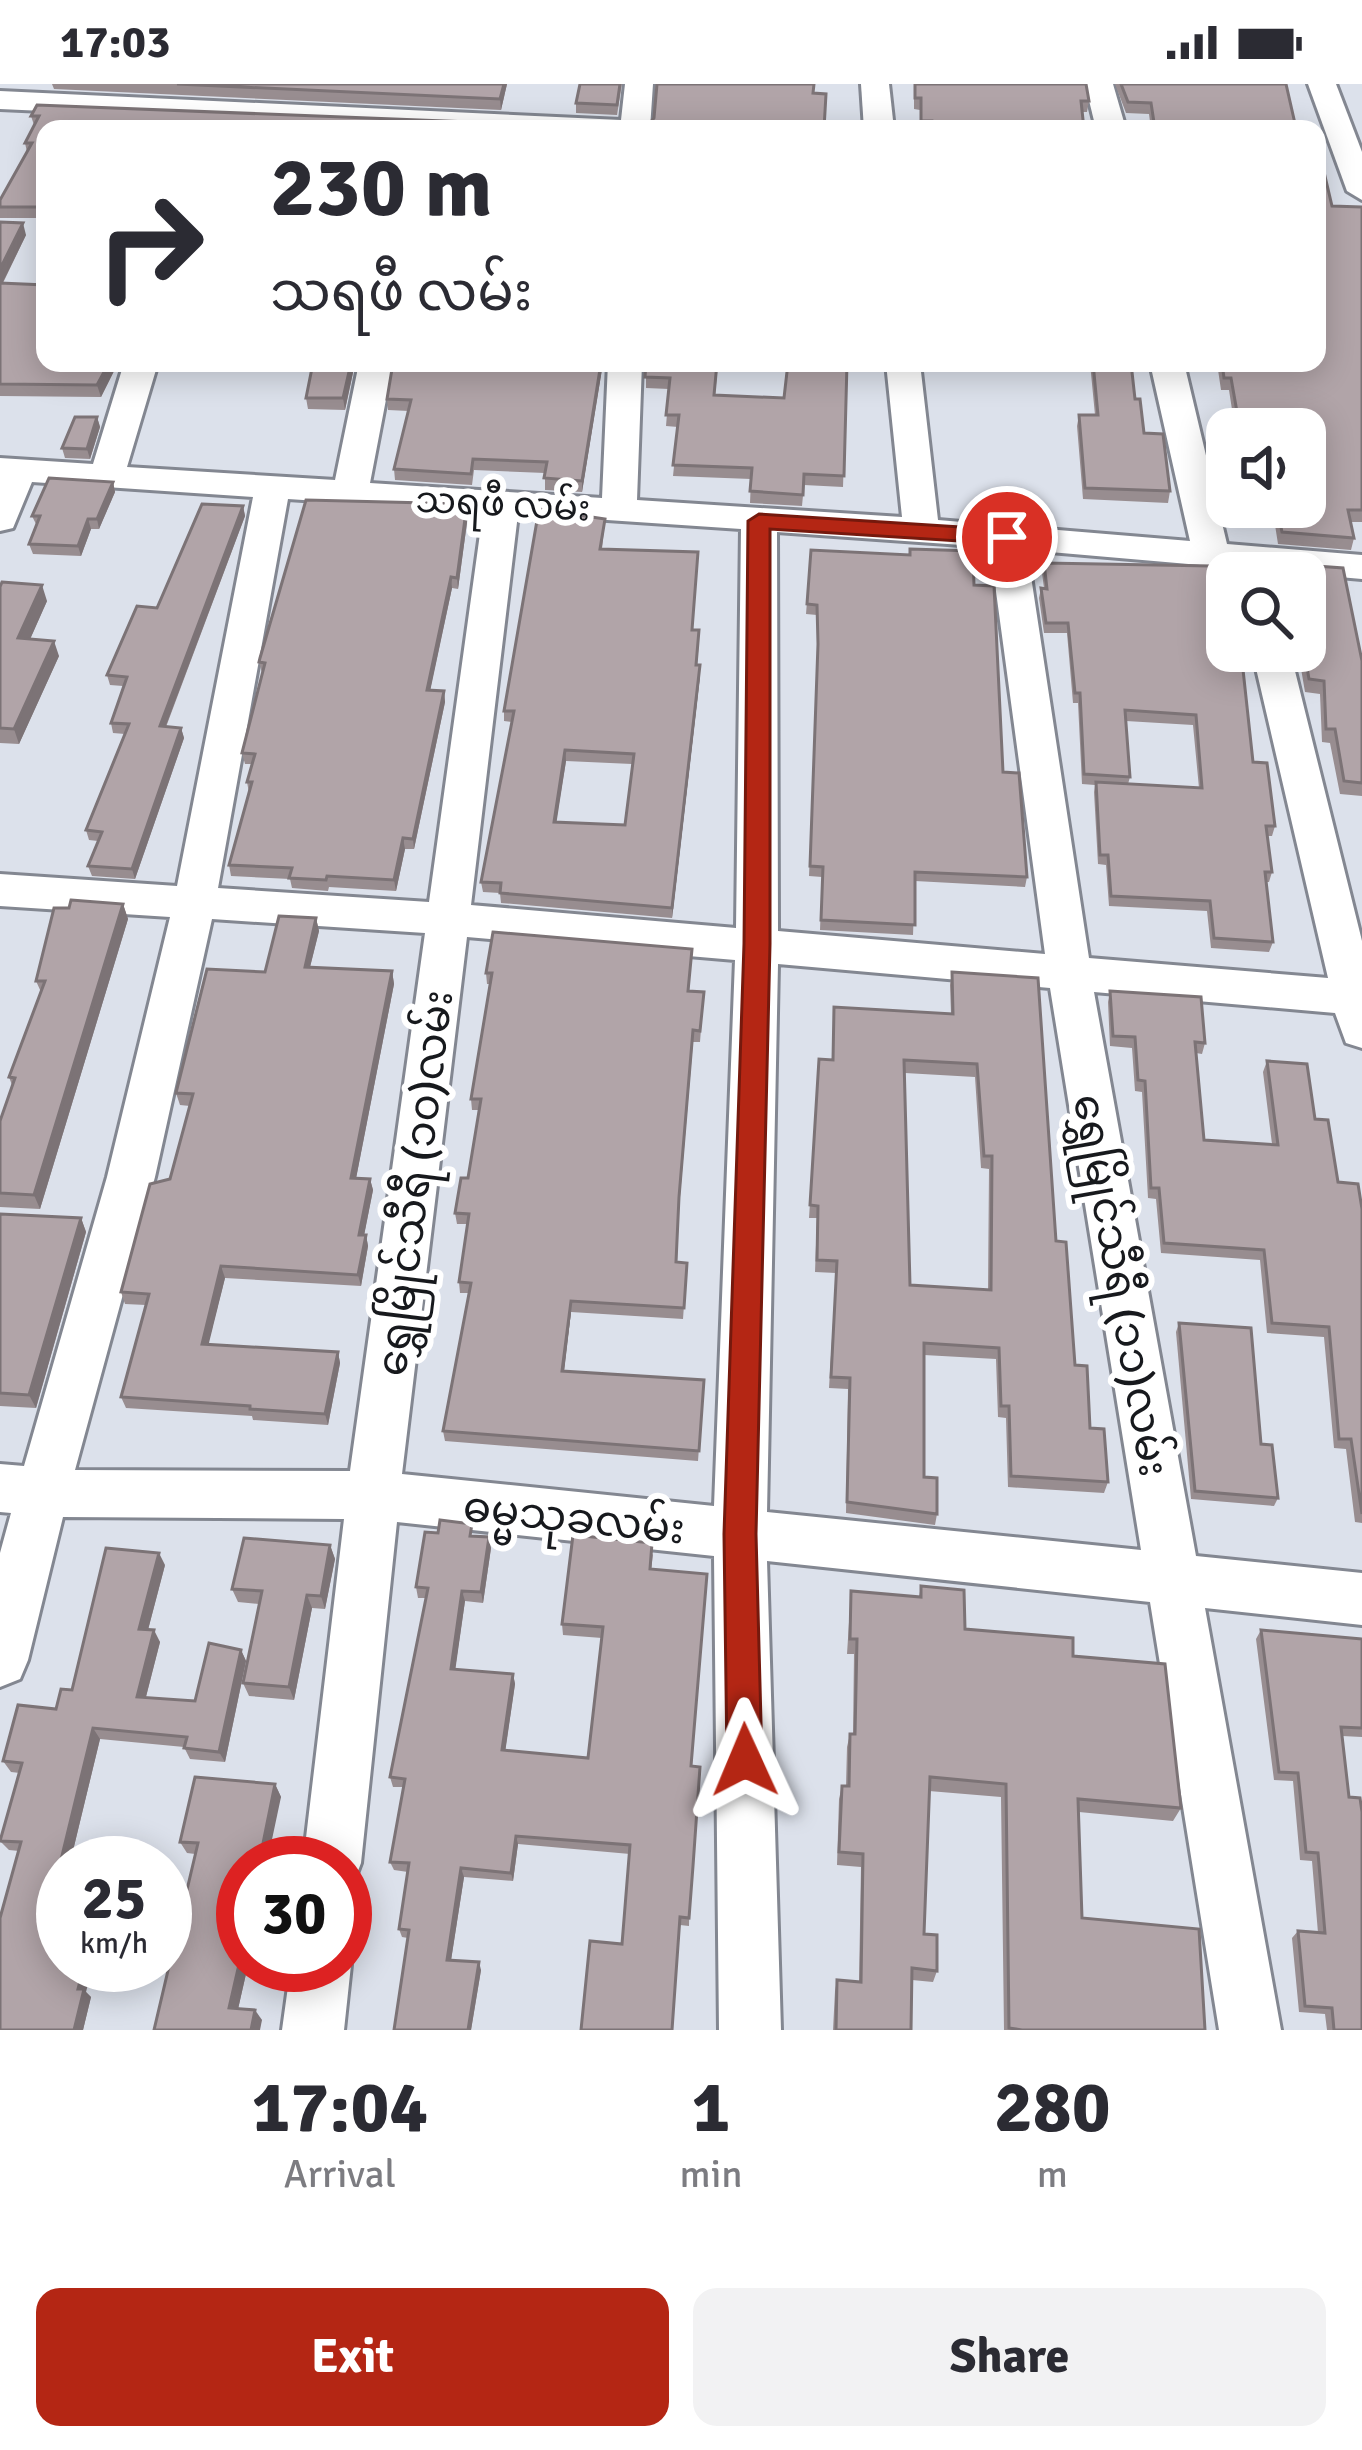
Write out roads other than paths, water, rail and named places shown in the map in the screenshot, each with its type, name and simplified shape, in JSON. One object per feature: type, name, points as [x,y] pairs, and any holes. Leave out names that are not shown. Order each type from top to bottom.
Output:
[{"type":"street","points":[[7,84],[0,99],[221,107],[384,120]]},
{"type":"street","points":[[423,120],[430,84]]},
{"type":"street","points":[[636,120],[639,84]]},
{"type":"street","points":[[874,84],[878,120]]},
{"type":"street","points":[[1099,84],[1109,120]]},
{"type":"street","points":[[1322,84],[1360,182]]},
{"type":"street","points":[[1326,176],[1360,182]]},
{"type":"street","points":[[106,478],[138,372]]},
{"type":"street","points":[[350,494],[374,372]]},
{"type":"street","points":[[619,510],[625,372]]},
{"type":"street","points":[[905,372],[921,530]]},
{"type":"street","points":[[1170,372],[1234,552]]},
{"type":"street","points":[[0,520],[9,469]]},
{"type":"street","name":"သရဖီ လမ်း","points":[[9,469],[921,530],[1206,557]]},
{"type":"street","points":[[0,1660],[20,1490],[132,1174],[192,902],[272,489]]},
{"type":"street","name":"ရွှေမြိုင်သီရီ (၁၀)လမ်း","points":[[335,1836],[373,1495],[502,503]]},
{"type":"street","points":[[750,2030],[740,1534],[757,944],[759,521]]},
{"type":"street","name":"ရွှေမြိုင်သီရီ (၁၁)လမ်း","points":[[1007,537],[1069,971],[1250,2030]]},
{"type":"street","name":"သရဖီ လမ်း","points":[[1326,565],[1362,567]]},
{"type":"street","points":[[0,890],[448,919],[1069,971],[1359,1009],[1275,672]]},
{"type":"street","name":"ဓမ္မသုခလမ်း","points":[[20,1490],[373,1495],[1362,1598]]},
{"type":"street","points":[[314,2030],[318,1992]]}]
